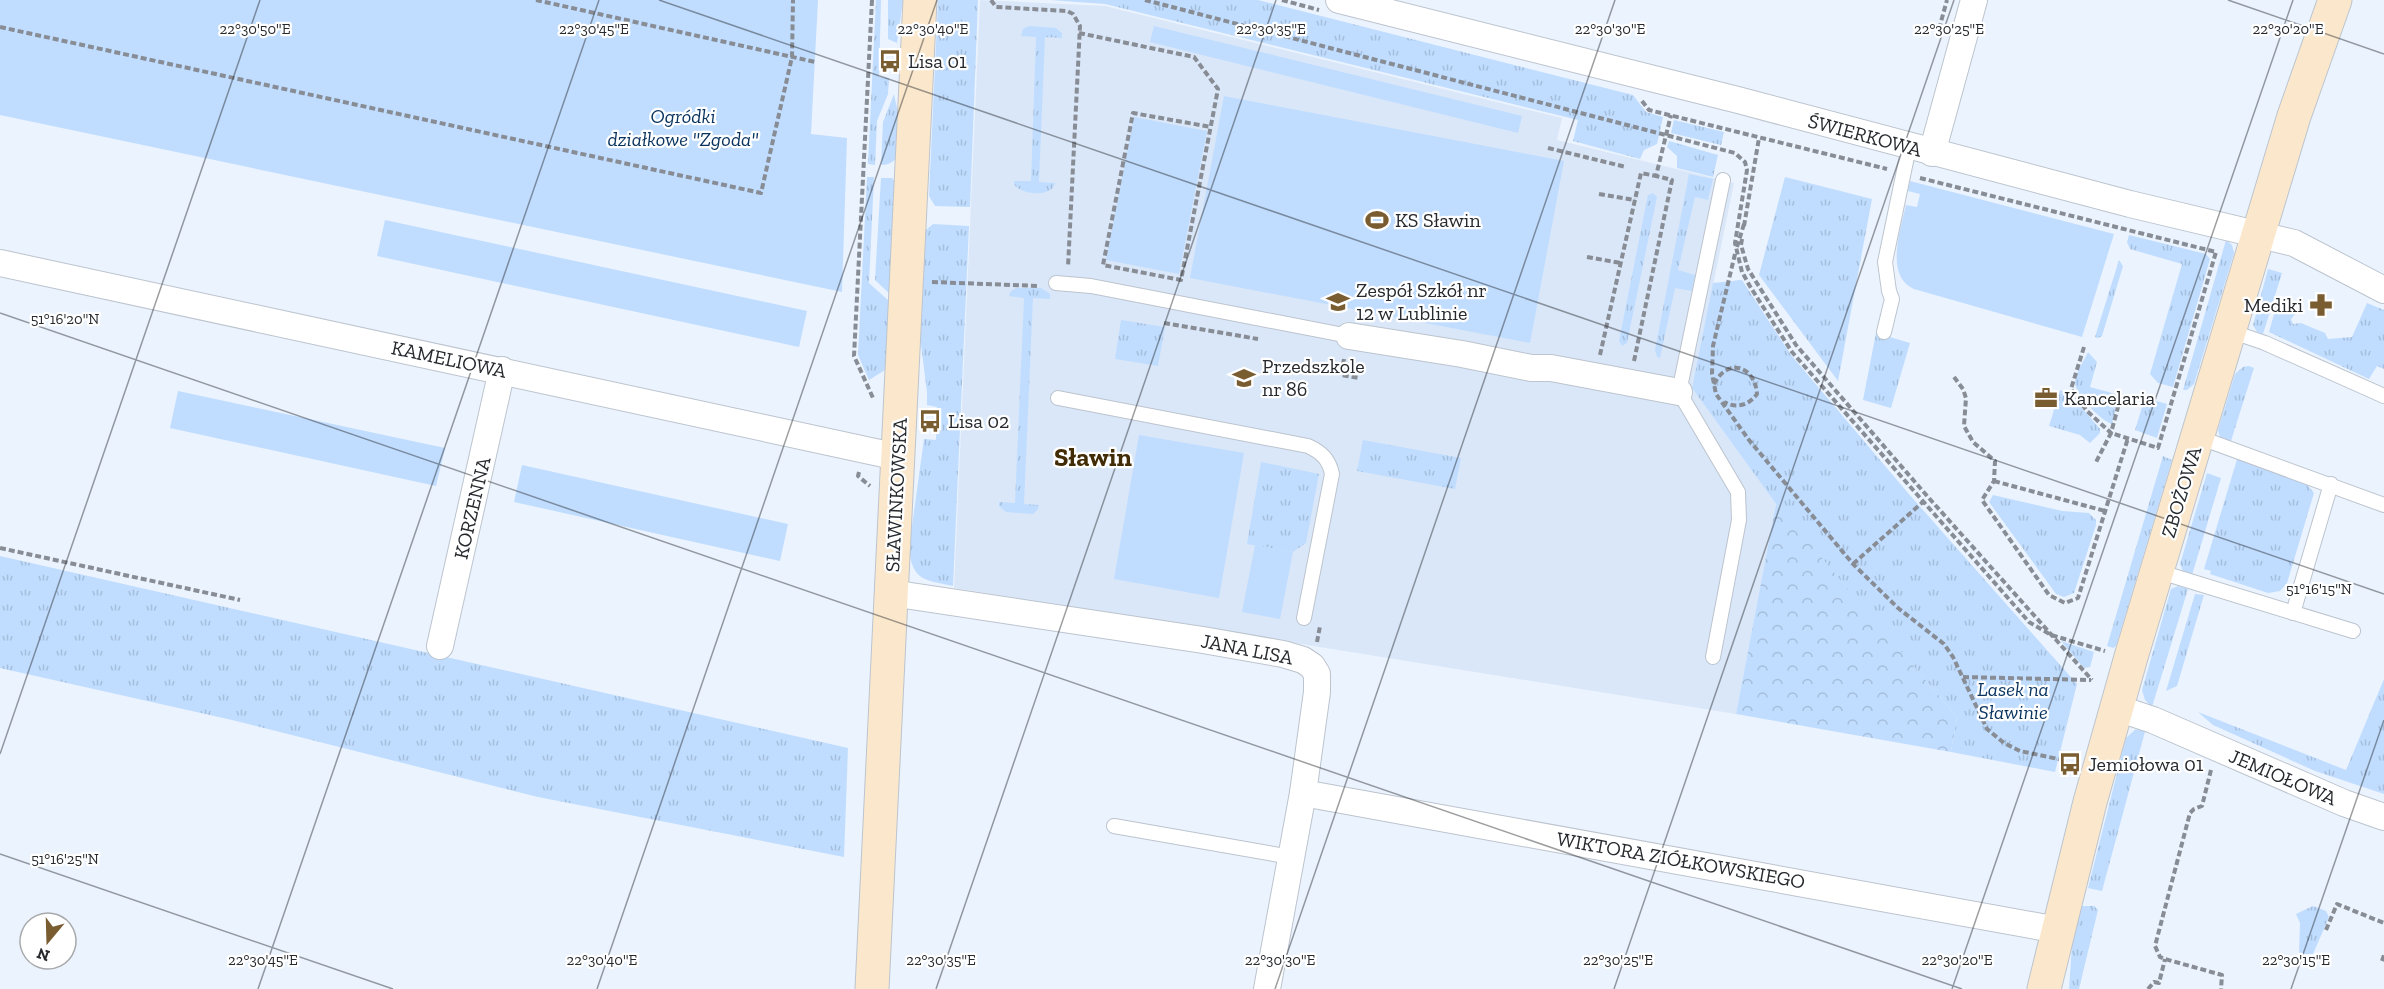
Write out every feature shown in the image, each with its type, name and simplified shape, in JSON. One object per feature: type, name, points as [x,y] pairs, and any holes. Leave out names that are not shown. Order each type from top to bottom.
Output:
[{"type":"street","name":"SŁAWINKOWSKA","points":[[872,989],[920,0]]},
{"type":"street","points":[[1921,150],[1974,0]]},
{"type":"street","name":"ZBOŻOWA","points":[[2044,989],[2131,657],[2303,87],[2335,0]]},
{"type":"street","name":"ŚWIERKOWA","points":[[1333,6],[1726,98],[1921,150],[2294,243],[2384,290]]},
{"type":"street","name":"KAMELIOWA","points":[[0,263],[898,457]]},
{"type":"street","points":[[1349,336],[1462,354],[1531,368],[1551,368],[1679,392]]},
{"type":"street","name":"KORZENNA","points":[[440,646],[502,370]]},
{"type":"street","name":"JANA LISA","points":[[891,593],[1097,622],[1282,654],[1303,660],[1312,666],[1317,674],[1317,692],[1303,793],[1267,989]]},
{"type":"street","name":"JEMIOŁOWA","points":[[2116,708],[2153,720],[2344,803],[2384,817]]},
{"type":"street","name":"WIKTORA ZIÓŁKOWSKIEGO","points":[[1303,793],[2058,930]]},
{"type":"lane","points":[[1884,332],[1892,299],[1885,262],[1902,173],[1921,150]]},
{"type":"lane","points":[[1713,657],[1739,520],[1738,492],[1679,392],[1723,180]]},
{"type":"lane","points":[[1056,283],[1091,286],[1349,336]]},
{"type":"lane","points":[[2230,331],[2265,343],[2384,396]]},
{"type":"lane","points":[[1058,398],[1308,446],[1318,450],[1330,464],[1332,474],[1304,618]]},
{"type":"lane","points":[[2198,436],[2384,505]]},
{"type":"lane","points":[[2293,613],[2331,484]]},
{"type":"lane","points":[[2157,571],[2354,630]]},
{"type":"lane","points":[[1114,826],[1291,857]]},
{"type":"path","points":[[536,0],[815,62]]},
{"type":"path","points":[[0,27],[761,193],[792,57],[793,0]]},
{"type":"path","points":[[872,0],[854,356],[875,405]]},
{"type":"path","points":[[930,282],[1074,288],[1067,273],[1078,21],[1067,11],[996,7],[991,0]]},
{"type":"path","points":[[1145,0],[1735,153],[1745,162],[1746,185],[1736,231],[1736,250],[1742,272],[1792,352],[2029,622],[2050,635],[2131,657]]},
{"type":"path","points":[[1282,0],[1333,6]]},
{"type":"path","points":[[1079,33],[1194,57],[1218,90],[1211,127],[1181,280],[1103,266],[1132,113],[1211,127]]},
{"type":"path","points":[[1641,100],[1649,110],[2216,252],[2158,448],[2111,433],[2087,411],[2071,389],[2084,347]]},
{"type":"path","points":[[1656,176],[1671,115]]},
{"type":"path","points":[[1759,138],[1741,245],[1749,269],[1796,345],[2092,680],[1963,677]]},
{"type":"path","points":[[1548,148],[1626,167]]},
{"type":"path","points":[[1595,376],[1641,173],[1672,180],[1629,382]]},
{"type":"path","points":[[1599,194],[1635,200]]},
{"type":"path","points":[[1744,224],[1713,346],[1712,374],[1716,394],[1749,440],[1853,564],[1898,608],[1944,644],[1963,677],[1987,729],[2004,743],[2020,751],[2063,760]]},
{"type":"path","points":[[1587,257],[1621,263]]},
{"type":"path","points":[[1164,323],[1266,340]]},
{"type":"path","points":[[1349,336],[1341,375],[1359,378]]},
{"type":"path","points":[[1714,384],[1719,374],[1727,368],[1736,367],[1747,372],[1756,383],[1757,394],[1751,402],[1740,406],[1730,405],[1720,400]]},
{"type":"path","points":[[1954,377],[1963,389],[1966,398],[1964,426],[1973,442],[1995,461],[1994,481],[1982,500],[2049,595],[2065,603],[2078,598],[2128,438]]},
{"type":"path","points":[[2095,464],[2111,433],[2121,396]]},
{"type":"path","points":[[864,450],[858,476],[866,484],[896,497]]},
{"type":"path","points":[[1994,481],[2105,511]]},
{"type":"path","points":[[1853,564],[1928,497]]},
{"type":"path","points":[[0,548],[240,600]]},
{"type":"path","points":[[2212,766],[2202,806],[2194,808],[2188,820],[2155,946],[2160,957],[2222,975],[2221,989]]},
{"type":"path","points":[[2326,930],[2337,904],[2384,923]]},
{"type":"path","points":[[2382,961],[2384,955]]},
{"type":"path","points":[[2148,989],[2154,982],[2160,983],[2165,959]]},
{"type":"shaded area","name":"Zespół Szkół nr 12 w Lublinie","points":[[980,0],[1105,6],[1562,118],[1557,140],[1734,183],[1692,388],[1776,504],[1736,714],[954,588]]},
{"type":"green space","name":"Ogródki działkowe \"Zgoda\"","points":[[0,0],[818,0],[811,134],[847,138],[842,292],[0,115]]},
{"type":"green space","points":[[876,0],[881,0],[879,77],[889,78],[888,94],[877,121],[875,165],[868,164]]},
{"type":"green space","points":[[888,0],[903,0],[897,43],[888,39]]},
{"type":"green space","points":[[938,0],[978,0],[970,207],[935,206],[929,196]]},
{"type":"green space","points":[[1050,0],[1258,0],[1633,95],[1646,112],[1663,117],[1657,144],[1644,150],[1640,159],[1573,141],[1578,120],[1105,4]]},
{"type":"green space","points":[[1029,26],[1056,28],[1062,33],[1062,38],[1045,37],[1039,182],[1055,183],[1053,188],[1042,193],[1023,191],[1014,184],[1014,181],[1031,181],[1036,37],[1021,36],[1023,29]]},
{"type":"green space","points":[[1154,26],[1522,116],[1518,133],[1150,42]]},
{"type":"green space","points":[[894,94],[900,125],[900,148],[897,157],[891,163],[881,165],[883,122]]},
{"type":"green space","name":"KS Sławin","points":[[1224,96],[1564,161],[1530,343],[1190,278]]},
{"type":"green space","points":[[1134,117],[1207,131],[1179,274],[1106,260]]},
{"type":"green space","points":[[1674,120],[1724,132],[1721,145],[1671,133]]},
{"type":"green space","points":[[1669,141],[1718,155],[1713,177],[1677,168],[1677,156],[1667,147]]},
{"type":"green space","points":[[1689,174],[1713,179],[1708,200],[1695,197],[1678,270],[1695,275],[1692,291],[1675,288],[1660,358],[1657,357],[1655,350]]},
{"type":"green space","points":[[867,177],[874,177],[869,283],[889,301],[885,370],[869,380],[858,355]]},
{"type":"green space","points":[[1785,177],[1872,199],[1838,381],[1759,275]]},
{"type":"green space","points":[[881,178],[892,178],[896,183],[894,298],[875,280]]},
{"type":"green space","points":[[1910,181],[2114,234],[2082,337],[1914,289],[1905,283],[1899,274],[1897,263],[1898,238],[1906,205],[1917,207],[1920,194],[1908,191]]},
{"type":"green space","points":[[1653,193],[1657,197],[1627,343],[1622,346],[1619,341],[1648,195]]},
{"type":"green space","points":[[385,220],[807,311],[799,347],[377,256]]},
{"type":"green space","points":[[933,224],[969,226],[953,586],[928,580],[917,573],[913,567],[909,548],[924,439],[936,440],[937,407],[927,405],[920,337],[926,230]]},
{"type":"green space","points":[[2129,235],[2206,254],[2210,259],[2173,387],[2158,383],[2150,374],[2182,264],[2130,249],[2127,242]]},
{"type":"green space","points":[[2226,240],[2232,245],[2234,253],[2194,384],[2187,390],[2183,390]]},
{"type":"green space","points":[[2119,260],[2123,266],[2102,336],[2098,338],[2095,337]]},
{"type":"green space","points":[[2268,269],[2282,273],[2263,334],[2257,332],[2253,325]]},
{"type":"green space","name":"Lasek na Sławinie","points":[[1742,280],[1791,355],[1908,493],[2077,684],[2055,772],[1951,752],[1957,717],[1781,511],[1692,388],[1713,283]]},
{"type":"green space","points":[[1016,288],[1041,288],[1050,294],[1050,299],[1033,298],[1024,504],[1039,505],[1033,514],[1006,512],[999,506],[999,502],[1015,503],[1024,298],[1009,296],[1010,292]]},
{"type":"green space","points":[[2367,303],[2384,310],[2384,369],[2377,366],[2369,379],[2269,332],[2276,307],[2297,312],[2291,319],[2293,324],[2301,323],[2325,333],[2328,339],[2352,337]]},
{"type":"green space","points":[[1121,320],[1165,327],[1158,366],[1115,359]]},
{"type":"green space","points":[[1876,333],[1910,343],[1891,408],[1863,400]]},
{"type":"green space","points":[[2088,352],[2097,362],[2090,387],[2119,395],[2112,424],[2090,407],[2076,388],[2076,375]]},
{"type":"green space","points":[[2243,367],[2254,368],[2231,441],[2220,438],[2218,430],[2235,374]]},
{"type":"green space","points":[[2060,390],[2071,395],[2100,429],[2100,433],[2090,443],[2080,435],[2049,426]]},
{"type":"green space","points":[[178,391],[445,448],[436,486],[170,428]]},
{"type":"green space","points":[[2153,400],[2167,404],[2157,438],[2135,430],[2143,404]]},
{"type":"green space","points":[[1139,435],[1244,453],[1219,598],[1114,579]]},
{"type":"green space","points":[[1363,440],[1461,458],[1455,489],[1357,471]]},
{"type":"green space","points":[[2163,456],[2172,460],[2116,646],[2113,648],[2107,646]]},
{"type":"green space","points":[[2238,456],[2306,483],[2314,493],[2287,583],[2280,591],[2268,593],[2210,574],[2211,571],[2204,569]]},
{"type":"green space","points":[[1261,462],[1319,474],[1306,543],[1293,552],[1247,544]]},
{"type":"green space","points":[[522,465],[788,524],[780,561],[514,502]]},
{"type":"green space","points":[[2207,473],[2221,478],[2192,575],[2183,571],[2180,564]]},
{"type":"green space","points":[[1993,495],[2062,511],[2089,513],[2096,520],[2074,593],[2064,597],[2056,594],[1989,502]]},
{"type":"green space","points":[[1776,504],[1957,717],[1951,752],[1736,714]]},
{"type":"green space","points":[[1255,545],[1293,552],[1280,619],[1242,612]]},
{"type":"green space","points":[[0,556],[848,748],[844,857],[538,797],[232,720],[0,668]]},
{"type":"green space","points":[[2178,586],[2188,589],[2152,707],[2145,700],[2142,690],[2171,589]]},
{"type":"green space","points":[[2195,594],[2204,595],[2177,686],[2166,691]]},
{"type":"green space","points":[[2061,641],[2094,652],[2090,667],[2084,668]]},
{"type":"green space","points":[[2384,679],[2384,794],[2315,771],[2213,725],[2198,712],[2346,770]]},
{"type":"green space","points":[[2146,728],[2102,891],[2088,888],[2126,738],[2135,730]]},
{"type":"green space","points":[[2082,906],[2094,906],[2098,910],[2079,989],[2069,989],[2072,945]]},
{"type":"green space","points":[[2313,906],[2326,911],[2329,917],[2313,954],[2299,954],[2300,923],[2296,914]]},
{"type":"place","name":"Lisa 01","points":[[890,61]]},
{"type":"place","name":"KS Sławin","points":[[1377,220]]},
{"type":"place","name":"Zespół Szkół nr 12 w Lublinie","points":[[1338,302]]},
{"type":"place","name":"Mediki","points":[[2321,305]]},
{"type":"place","name":"Przedszkole nr 86","points":[[1244,378]]},
{"type":"place","name":"Kancelaria","points":[[2046,398]]},
{"type":"place","name":"Lisa 02","points":[[930,421]]},
{"type":"place","name":"Jemiołowa 01","points":[[2070,764]]},
{"type":"district","name":"Sławin","points":[[1093,457]]}]
